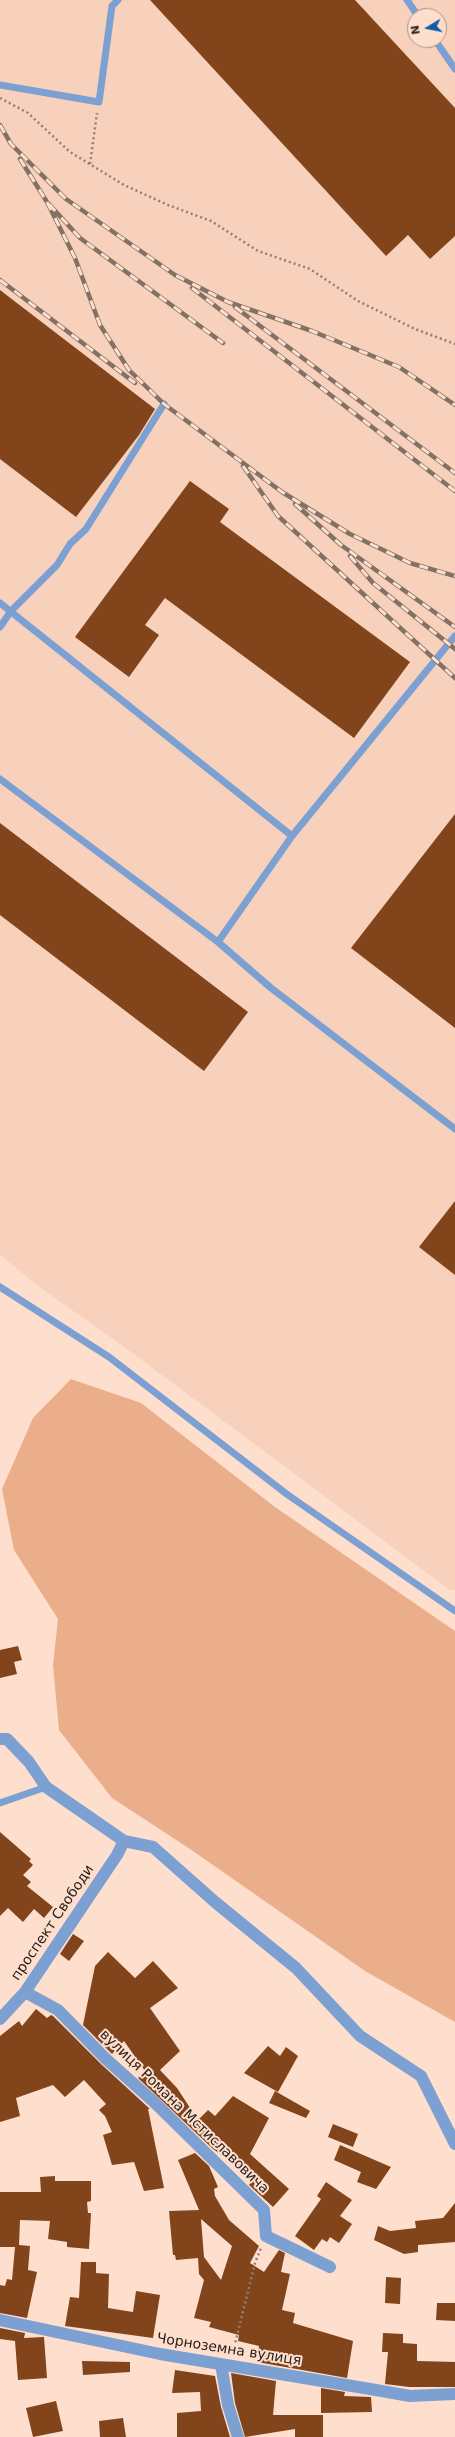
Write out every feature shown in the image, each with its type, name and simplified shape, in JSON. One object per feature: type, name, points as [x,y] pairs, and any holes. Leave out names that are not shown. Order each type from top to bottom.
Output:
[{"type":"street","points":[[0,1738],[7,1739],[46,1787],[124,1841],[152,1847],[214,1902],[296,1968],[360,2036],[421,2076],[455,2144]]},
{"type":"street","name":"проспект Свободи","points":[[0,2019],[25,1992],[117,1855],[124,1841]]},
{"type":"street","name":"вулиця Романа Мстиславовича","points":[[25,1992],[58,2010],[106,2059],[154,2102],[264,2210],[266,2236]]},
{"type":"street","points":[[266,2236],[330,2267]]},
{"type":"street","name":"Чорноземна вулиця","points":[[0,2320],[160,2354],[410,2396],[455,2394]]},
{"type":"street","points":[[226,2365],[228,2405],[238,2437]]},
{"type":"lane","points":[[0,85],[99,102],[112,6],[118,0]]},
{"type":"lane","points":[[441,48],[455,69]]},
{"type":"lane","points":[[0,627],[11,611],[57,565],[70,544],[86,529],[164,404]]},
{"type":"lane","points":[[0,603],[292,836]]},
{"type":"lane","points":[[218,942],[292,836],[455,636]]},
{"type":"lane","points":[[0,778],[218,942],[271,988],[455,1129]]},
{"type":"lane","points":[[0,1287],[109,1357],[288,1495],[455,1611]]},
{"type":"lane","points":[[0,1804],[46,1787]]},
{"type":"path","points":[[0,98],[28,113],[70,152],[130,188],[168,205],[211,221],[258,251],[310,269],[358,301],[415,329],[455,344]]},
{"type":"path","points":[[90,164],[99,102]]},
{"type":"path","points":[[226,2365],[255,2263],[266,2236]]},
{"type":"shaded area","points":[[0,0],[455,0],[455,1590],[450,1590],[116,1341],[42,1289],[0,1255]]},
{"type":"shaded area","points":[[71,1379],[141,1403],[275,1507],[455,1631],[455,2022],[365,1971],[190,1849],[112,1798],[59,1730],[53,1665],[58,1619],[14,1550],[2,1489],[33,1418]]},
{"type":"building","points":[[150,0],[355,0],[455,108],[455,236],[430,259],[408,235],[386,256]]},
{"type":"building","points":[[0,290],[155,409],[139,435],[76,517],[0,459]]},
{"type":"building","points":[[190,481],[229,509],[220,522],[410,662],[354,738],[165,598],[145,625],[159,635],[129,677],[75,637]]},
{"type":"building","points":[[455,814],[455,1028],[351,948]]},
{"type":"building","points":[[0,823],[248,1012],[204,1071],[0,915]]},
{"type":"building","points":[[455,1201],[455,1275],[419,1247]]},
{"type":"building","points":[[18,1646],[22,1660],[14,1662],[17,1674],[0,1678],[0,1650]]},
{"type":"building","points":[[0,1832],[31,1859],[29,1861],[33,1865],[23,1875],[31,1882],[27,1886],[53,1907],[44,1918],[34,1909],[23,1922],[8,1908],[0,1916]]},
{"type":"building","points":[[73,1934],[84,1941],[69,1961],[60,1954]]},
{"type":"building","points":[[108,1952],[135,1978],[153,1961],[178,1988],[150,2008],[180,2051],[160,2070],[177,2088],[198,2120],[208,2110],[215,2116],[233,2096],[269,2118],[250,2154],[289,2189],[273,2207],[249,2185],[254,2178],[213,2149],[138,2078],[145,2071],[124,2041],[112,2054],[83,2025],[95,1966]]},
{"type":"building","points":[[36,2009],[47,2018],[51,2015],[53,2016],[101,2064],[150,2109],[148,2109],[164,2188],[144,2191],[134,2162],[112,2165],[103,2135],[112,2132],[105,2116],[99,2110],[106,2104],[84,2080],[65,2097],[53,2085],[16,2098],[20,2116],[0,2122],[0,2036],[19,2021],[22,2026]]},
{"type":"building","points":[[268,2046],[280,2056],[286,2047],[298,2056],[278,2092],[244,2073]]},
{"type":"building","points":[[275,2091],[310,2111],[306,2118],[269,2103]]},
{"type":"building","points":[[333,2124],[358,2134],[353,2147],[328,2137]]},
{"type":"building","points":[[340,2145],[391,2167],[376,2189],[357,2182],[361,2172],[334,2160]]},
{"type":"building","points":[[195,2153],[209,2166],[218,2187],[214,2189],[215,2196],[229,2220],[259,2246],[250,2263],[264,2272],[279,2250],[285,2253],[281,2272],[290,2274],[282,2310],[295,2313],[293,2323],[353,2341],[347,2378],[257,2362],[259,2346],[238,2341],[239,2335],[209,2327],[211,2322],[194,2318],[204,2280],[199,2274],[198,2258],[176,2260],[175,2255],[173,2255],[169,2211],[199,2210],[178,2160]],"holes":[[[201,2219],[232,2246],[221,2280],[204,2257]]]},
{"type":"building","points":[[55,2176],[55,2181],[91,2181],[91,2201],[87,2202],[88,2213],[91,2213],[89,2249],[67,2247],[67,2242],[48,2239],[50,2221],[20,2220],[19,2245],[30,2246],[28,2270],[37,2272],[27,2318],[0,2313],[0,2285],[5,2286],[7,2279],[12,2280],[15,2247],[0,2247],[0,2192],[41,2192],[40,2177]]},
{"type":"building","points":[[326,2182],[352,2200],[340,2216],[352,2224],[339,2243],[330,2237],[327,2242],[322,2239],[314,2250],[295,2236],[321,2199],[317,2196]]},
{"type":"building","points":[[455,2203],[455,2242],[418,2245],[418,2252],[404,2254],[374,2240],[378,2226],[390,2231],[416,2228],[415,2221],[443,2218]]},
{"type":"building","points":[[81,2262],[96,2262],[96,2273],[109,2274],[108,2308],[133,2312],[136,2291],[160,2295],[153,2338],[65,2326],[70,2297],[79,2298]]},
{"type":"building","points":[[386,2277],[401,2278],[400,2304],[385,2303]]},
{"type":"building","points":[[437,2303],[455,2303],[455,2321],[436,2320]]},
{"type":"building","points":[[0,2328],[25,2333],[24,2338],[44,2337],[47,2378],[18,2380],[15,2341],[0,2339]]},
{"type":"building","points":[[383,2333],[403,2334],[403,2343],[417,2344],[417,2361],[455,2362],[455,2387],[409,2387],[385,2384],[388,2352],[382,2352]]},
{"type":"building","points":[[82,2361],[130,2362],[130,2372],[83,2375]]},
{"type":"building","points":[[175,2370],[215,2376],[221,2407],[230,2437],[177,2437],[177,2413],[201,2411],[200,2392],[172,2393]]},
{"type":"building","points":[[231,2373],[276,2381],[273,2415],[323,2415],[323,2437],[295,2437],[295,2429],[245,2437],[235,2403]]},
{"type":"building","points":[[321,2388],[345,2392],[344,2396],[371,2397],[372,2412],[321,2413]]},
{"type":"building","points":[[56,2401],[63,2431],[33,2437],[26,2408]]},
{"type":"building","points":[[123,2418],[126,2437],[100,2437],[99,2421]]},
{"type":"railway","points":[[0,125],[11,144],[66,199],[175,275],[228,302],[312,331],[399,367],[455,405]]},
{"type":"railway","points":[[20,159],[47,202],[80,238],[223,343]]},
{"type":"railway","points":[[47,202],[75,258],[100,325],[129,370],[164,404],[282,492],[350,534],[410,563],[455,576]]},
{"type":"railway","points":[[0,280],[135,383]]},
{"type":"railway","points":[[192,288],[455,491]]},
{"type":"railway","points":[[235,307],[455,473]]},
{"type":"railway","points":[[243,466],[278,516],[455,678]]},
{"type":"railway","points":[[295,504],[341,545],[455,627]]},
{"type":"railway","points":[[350,556],[373,583],[455,649]]}]
